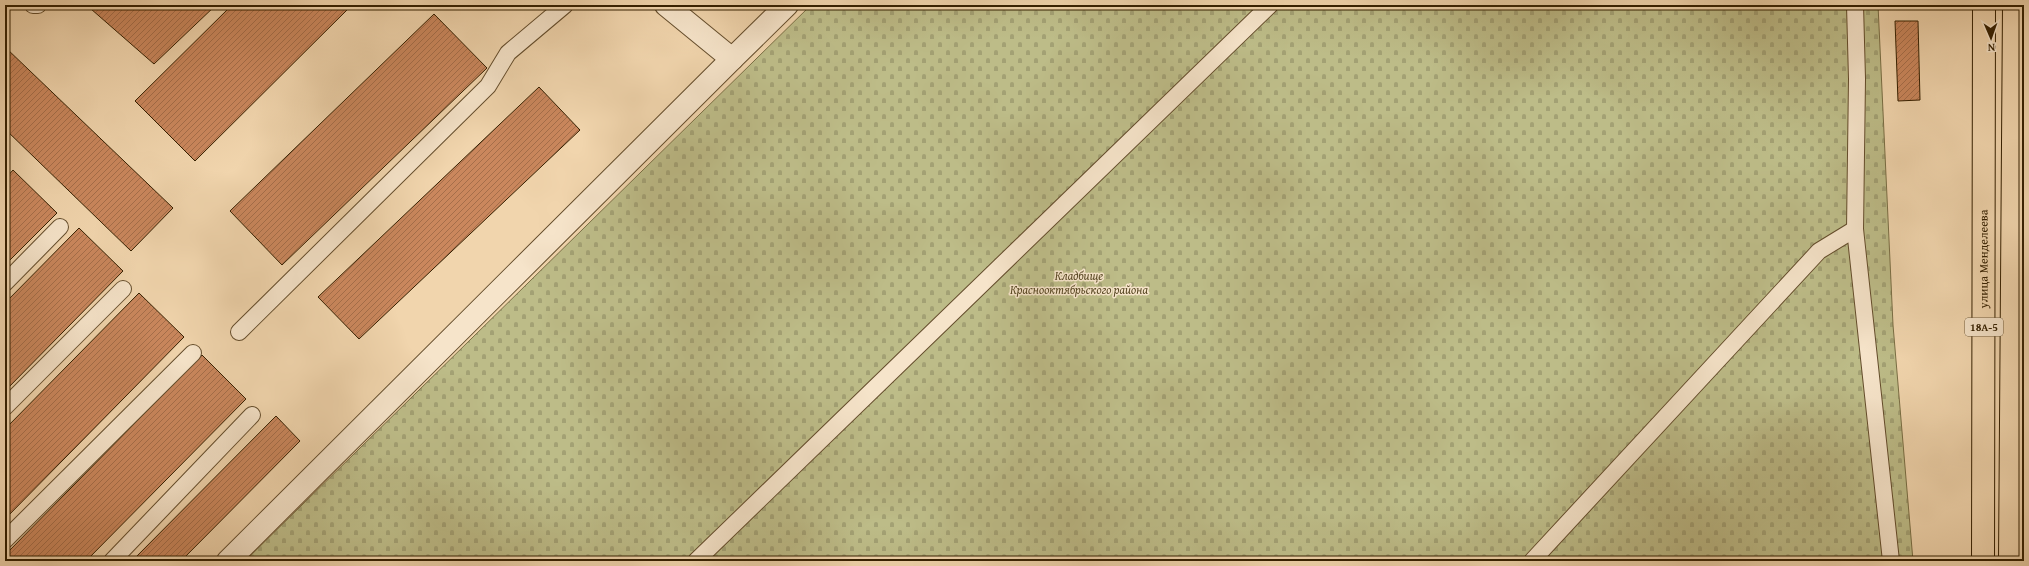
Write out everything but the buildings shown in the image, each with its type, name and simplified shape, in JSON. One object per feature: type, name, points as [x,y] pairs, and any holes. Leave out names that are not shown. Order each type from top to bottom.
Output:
[{"type":"highway","name":"улица Менделеева","points":[[1983,561],[1984,5]]},
{"type":"highway","name":"18А-5","points":[[2010,561],[2014,5]]},
{"type":"street","points":[[666,5],[732,58]]},
{"type":"street","points":[[228,561],[732,58],[787,5]]},
{"type":"lane","points":[[33,5],[38,5]]},
{"type":"lane","points":[[239,332],[488,86],[508,53],[565,5]]},
{"type":"lane","points":[[696,561],[1270,5]]},
{"type":"lane","points":[[1855,5],[1857,79],[1855,229],[1891,561]]},
{"type":"lane","points":[[5,283],[60,227]]},
{"type":"lane","points":[[1532,561],[1819,251],[1855,229]]},
{"type":"lane","points":[[5,407],[123,289]]},
{"type":"lane","points":[[5,540],[194,353]]},
{"type":"lane","points":[[112,561],[252,416]]},
{"type":"green space","name":"Кладбище Краснооктябрьского района","points":[[811,5],[1878,5],[1893,325],[1913,561],[245,561]]}]
